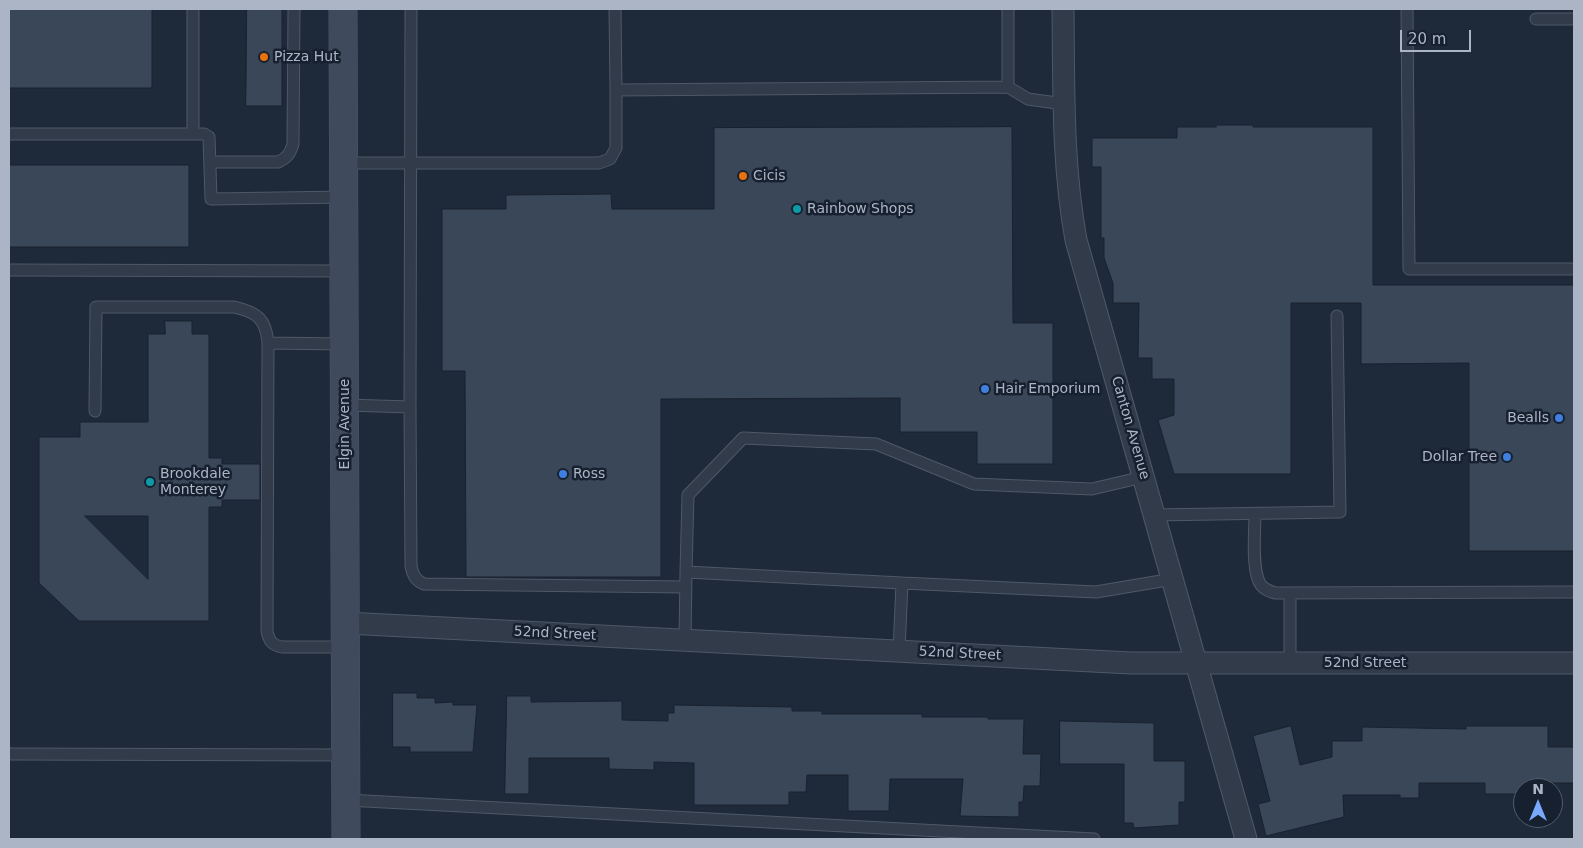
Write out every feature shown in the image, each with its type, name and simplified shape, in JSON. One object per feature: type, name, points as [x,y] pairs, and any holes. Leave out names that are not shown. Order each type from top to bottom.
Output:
[{"type":"street","name":"Elgin Avenue","points":[[343,9],[346,839]]},
{"type":"street","name":"Canton Avenue","points":[[1063,9],[1065,157],[1069,205],[1076,240],[1246,839]]},
{"type":"street","name":"52nd Street","points":[[346,635],[685,640],[1130,663],[1574,663]]},
{"type":"lane","points":[[193,9],[193,134]]},
{"type":"lane","points":[[211,162],[278,162],[285,159],[290,153],[293,144],[294,9]]},
{"type":"lane","points":[[411,9],[410,407],[411,566],[413,575],[418,582],[424,584],[686,587]]},
{"type":"lane","points":[[345,163],[599,163],[610,159],[616,148],[615,9]]},
{"type":"lane","points":[[1008,9],[1008,87]]},
{"type":"lane","points":[[1407,9],[1409,269],[1574,269]]},
{"type":"lane","points":[[1536,19],[1570,16]]},
{"type":"lane","points":[[616,90],[1008,87],[1028,99],[1064,104]]},
{"type":"lane","points":[[9,134],[204,134],[209,137],[211,199],[345,197]]},
{"type":"lane","points":[[9,270],[345,271]]},
{"type":"lane","points":[[95,411],[96,307],[234,306],[249,310],[259,318],[267,330],[268,343],[267,631],[269,640],[274,645],[282,647],[346,635]]},
{"type":"lane","points":[[1154,515],[1340,512],[1337,316]]},
{"type":"lane","points":[[268,343],[345,344]]},
{"type":"lane","points":[[345,405],[410,407]]},
{"type":"lane","points":[[685,640],[688,495],[743,438],[876,444],[974,484],[1092,490],[1144,477]]},
{"type":"lane","points":[[1255,514],[1256,571],[1260,584],[1267,590],[1275,593],[1574,592]]},
{"type":"lane","points":[[686,572],[1096,592],[1172,579]]},
{"type":"lane","points":[[899,651],[902,583]]},
{"type":"lane","points":[[1290,593],[1290,663]]},
{"type":"lane","points":[[9,754],[346,755]]},
{"type":"lane","points":[[346,800],[1094,839]]},
{"type":"building","points":[[9,9],[152,9],[152,88],[9,88]]},
{"type":"building","name":"Pizza Hut","points":[[247,9],[282,9],[282,106],[246,106]]},
{"type":"building","points":[[1216,125],[1253,125],[1253,127],[1373,127],[1373,285],[1574,285],[1574,551],[1469,551],[1469,363],[1361,364],[1361,303],[1291,303],[1291,474],[1174,474],[1158,420],[1174,415],[1174,379],[1152,379],[1152,358],[1138,358],[1139,303],[1113,303],[1113,283],[1104,258],[1104,238],[1101,238],[1101,167],[1092,167],[1092,138],[1177,138],[1177,127],[1216,127]]},
{"type":"building","points":[[1012,127],[1013,323],[1053,323],[1053,464],[977,464],[977,432],[900,432],[900,398],[661,399],[661,577],[466,577],[465,371],[442,371],[442,209],[506,209],[506,195],[611,194],[612,209],[714,209],[714,128]]},
{"type":"building","points":[[9,165],[189,165],[189,247],[9,247]]},
{"type":"building","name":"Brookdale Monterey","points":[[165,321],[192,321],[192,334],[209,334],[209,458],[222,458],[222,464],[260,464],[260,500],[222,500],[222,507],[209,507],[209,621],[79,621],[39,583],[39,437],[80,437],[80,422],[148,422],[148,334],[165,334]],"holes":[[[85,516],[148,516],[148,579]]]},
{"type":"building","points":[[393,693],[417,693],[417,698],[435,698],[435,703],[453,702],[453,705],[477,705],[473,752],[410,752],[410,747],[393,747]]},
{"type":"building","points":[[507,696],[531,696],[531,702],[622,701],[622,720],[668,721],[668,713],[674,713],[674,705],[792,707],[792,711],[822,711],[822,714],[922,714],[922,717],[1024,719],[1023,754],[1041,754],[1040,786],[1024,786],[1023,802],[1019,802],[1019,817],[960,816],[963,779],[890,779],[889,811],[848,811],[848,775],[807,775],[806,792],[789,792],[789,805],[694,805],[694,763],[654,762],[654,770],[609,769],[609,758],[529,758],[529,794],[505,794]]},
{"type":"building","points":[[1060,721],[1154,723],[1154,761],[1185,761],[1185,802],[1179,802],[1179,825],[1134,828],[1133,823],[1124,823],[1124,764],[1060,764]]},
{"type":"building","points":[[1291,726],[1300,765],[1332,757],[1332,741],[1362,741],[1362,727],[1466,729],[1466,726],[1548,726],[1548,747],[1574,747],[1574,783],[1563,783],[1563,778],[1513,778],[1513,794],[1485,794],[1485,783],[1419,783],[1419,798],[1400,798],[1400,795],[1343,795],[1344,817],[1266,836],[1258,804],[1270,801],[1253,736]]},
{"type":"place","name":"Pizza Hut","points":[[264,57]]},
{"type":"place","name":"Cicis","points":[[743,176]]},
{"type":"place","name":"Rainbow Shops","points":[[797,209]]},
{"type":"place","name":"Hair Emporium","points":[[985,389]]},
{"type":"place","name":"Bealls","points":[[1559,418]]},
{"type":"place","name":"Dollar Tree","points":[[1507,457]]},
{"type":"place","name":"Ross","points":[[563,474]]},
{"type":"place","name":"Brookdale Monterey","points":[[150,482]]}]
